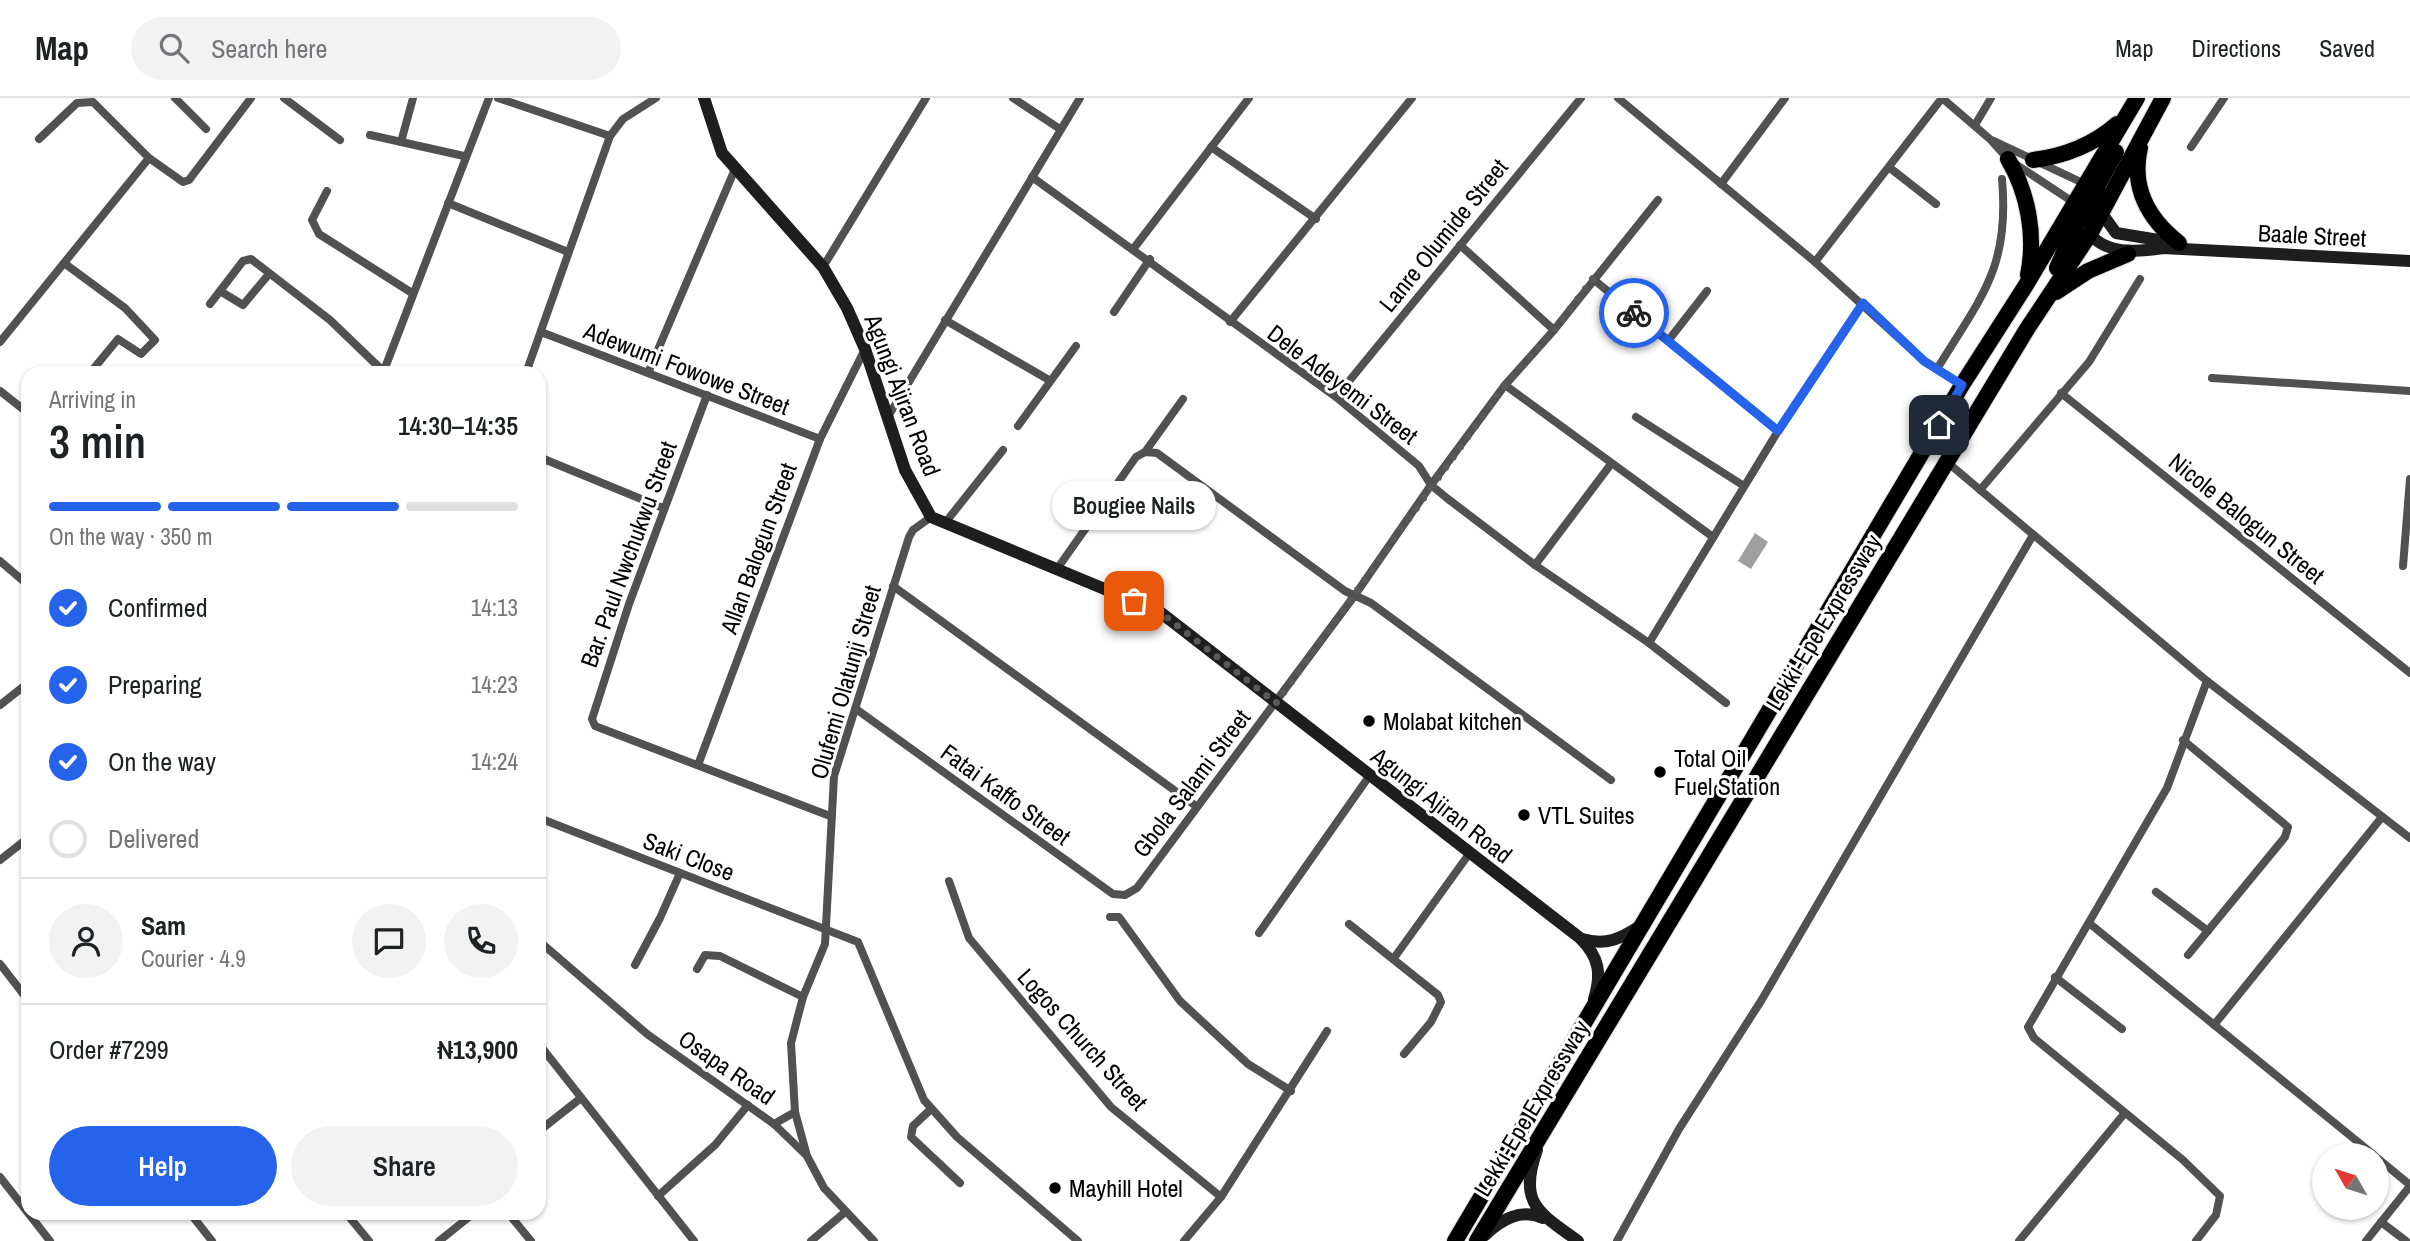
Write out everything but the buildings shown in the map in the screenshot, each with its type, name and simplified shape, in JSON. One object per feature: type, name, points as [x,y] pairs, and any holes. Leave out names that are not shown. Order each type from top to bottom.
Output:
[{"type":"highway","points":[[2033,160],[2082,147],[2101,138],[2147,101]]},
{"type":"highway","points":[[2090,234],[2098,208],[2098,185],[2147,101]]},
{"type":"highway","points":[[2147,101],[2136,164],[2137,179],[2154,220],[2179,243]]},
{"type":"highway","name":"Lekki-Epe Expressway","points":[[1455,1241],[1589,1020],[1962,385],[2076,210],[2085,184],[2147,101]]},
{"type":"highway","points":[[2008,159],[2023,191],[2029,220],[2031,256],[2026,285]]},
{"type":"highway","points":[[1994,384],[1998,365],[2064,256],[2076,210]]},
{"type":"highway","name":"Lekki-Epe Expressway","points":[[1479,1241],[2027,329],[2090,234]]},
{"type":"highway","points":[[2027,329],[2051,296],[2071,281],[2127,254]]},
{"type":"street","points":[[39,139],[76,103],[86,100],[93,102],[149,158],[176,180],[189,180],[251,98]]},
{"type":"street","points":[[284,98],[340,140]]},
{"type":"street","points":[[401,142],[413,98]]},
{"type":"street","points":[[385,366],[464,156],[489,98]]},
{"type":"street","points":[[498,98],[610,136]]},
{"type":"street","points":[[529,366],[610,136],[623,119],[656,98]]},
{"type":"street","name":"Agungi Ajiran Road","points":[[704,98],[722,153],[822,267],[847,308],[889,415],[905,470],[931,517],[1160,612],[1580,938]]},
{"type":"street","points":[[822,267],[926,98]]},
{"type":"street","points":[[1013,98],[1060,129]]},
{"type":"street","points":[[889,415],[1080,98]]},
{"type":"street","points":[[1134,248],[1249,98]]},
{"type":"street","points":[[1230,322],[1412,98]]},
{"type":"street","name":"Lanre Olumide Street","points":[[1336,397],[1581,98]]},
{"type":"street","points":[[1721,184],[1785,98]]},
{"type":"street","points":[[1815,262],[1942,98],[1975,125],[2008,159],[2076,210],[2090,234],[2113,249],[2127,254],[2163,248],[2211,251]]},
{"type":"street","points":[[1975,125],[1992,98]]},
{"type":"street","points":[[2190,147],[2224,98]]},
{"type":"street","points":[[178,99],[206,129]]},
{"type":"street","points":[[1620,99],[1863,303],[1924,361],[1962,385]]},
{"type":"street","points":[[370,135],[464,156]]},
{"type":"street","points":[[1991,140],[2085,184],[2116,233],[2211,251]]},
{"type":"street","points":[[1211,147],[1316,219]]},
{"type":"street","points":[[0,342],[149,158]]},
{"type":"street","points":[[1890,168],[1936,204]]},
{"type":"street","points":[[648,373],[735,169]]},
{"type":"street","name":"Dele Adeyemi Street","points":[[1032,177],[1150,259],[1230,322],[1336,397],[1419,466],[1431,485],[1535,565],[1649,643],[1726,703]]},
{"type":"street","points":[[1937,369],[1996,269],[2005,223],[2002,179]]},
{"type":"street","points":[[327,191],[312,220],[319,234],[412,293]]},
{"type":"street","name":"Gbola Salami Street","points":[[1137,888],[1276,703],[1505,385],[1554,330],[1658,200]]},
{"type":"street","points":[[447,203],[568,252]]},
{"type":"street","points":[[1460,245],[1554,330]]},
{"type":"street","name":"Baale Street","points":[[2211,251],[2410,261]]},
{"type":"street","points":[[210,304],[247,259],[330,320],[377,366]]},
{"type":"street","points":[[1114,312],[1150,259]]},
{"type":"street","points":[[64,263],[125,308],[155,340],[141,354],[118,339],[96,366]]},
{"type":"street","points":[[220,291],[245,304],[269,274]]},
{"type":"street","points":[[1593,279],[1778,431]]},
{"type":"street","points":[[1980,490],[2095,355],[2140,279]]},
{"type":"street","points":[[1668,341],[1707,291]]},
{"type":"street","points":[[1649,643],[1778,431],[1863,303]]},
{"type":"street","points":[[945,320],[1049,380]]},
{"type":"street","name":"Adewumi Fowowe Street","points":[[541,332],[820,439]]},
{"type":"street","points":[[1018,426],[1076,346]]},
{"type":"street","name":"Allan Balogun Street","points":[[698,765],[820,439],[865,349]]},
{"type":"street","points":[[2212,378],[2410,391]]},
{"type":"street","points":[[1505,385],[1713,537]]},
{"type":"street","points":[[0,391],[21,408]]},
{"type":"street","name":"Nicole Balogun Street","points":[[2061,393],[2410,673]]},
{"type":"street","name":"Bar. Paul Nwchukwu Street","points":[[698,765],[596,726],[592,719],[663,508],[707,395]]},
{"type":"street","points":[[1057,569],[1136,457],[1144,452],[1183,399]]},
{"type":"street","points":[[1636,417],[1744,486]]},
{"type":"street","points":[[945,523],[1003,450]]},
{"type":"street","points":[[1144,452],[1157,453],[1355,595],[1371,603],[1611,780]]},
{"type":"street","points":[[546,460],[663,508]]},
{"type":"street","points":[[1947,462],[2207,681],[2410,838]]},
{"type":"street","points":[[1535,565],[1611,464]]},
{"type":"street","points":[[2403,566],[2410,479]]},
{"type":"street","name":"Olufemi Olatunji Street","points":[[807,1156],[795,1112],[791,1043],[803,997],[825,944],[834,776],[913,530],[931,517]]},
{"type":"street","points":[[1617,1241],[1679,1129],[1761,1000],[2033,535]]},
{"type":"street","points":[[0,561],[21,579]]},
{"type":"street","points":[[893,586],[1196,806]]},
{"type":"street","points":[[2196,1241],[2217,1215],[2221,1196],[2034,1038],[2028,1027],[2167,788],[2207,681]]},
{"type":"street","points":[[0,705],[21,688]]},
{"type":"street","name":"Fatai Kaffo Street","points":[[856,709],[1113,894],[1125,895],[1137,888]]},
{"type":"street","points":[[2183,740],[2288,827],[2285,836],[2188,955]]},
{"type":"street","points":[[698,765],[830,816]]},
{"type":"street","points":[[1259,933],[1370,775]]},
{"type":"street","points":[[2214,1025],[2382,817]]},
{"type":"street","name":"Saki Close","points":[[546,821],[858,942],[917,1089],[931,1109],[957,1137],[1078,1241]]},
{"type":"street","points":[[0,860],[21,844]]},
{"type":"street","points":[[1394,958],[1469,854]]},
{"type":"street","points":[[635,965],[680,873]]},
{"type":"street","name":"Logos Church Street","points":[[950,881],[969,938],[1111,1107],[1221,1197]]},
{"type":"street","points":[[2155,892],[2208,931]]},
{"type":"street","points":[[1110,917],[1119,918],[1180,1000],[1248,1064],[1291,1091]]},
{"type":"street","points":[[2089,923],[2359,1143]]},
{"type":"street","points":[[1349,924],[1438,995],[1441,1002],[1432,1021],[1404,1054]]},
{"type":"street","points":[[1580,938],[1597,943],[1609,942],[1620,939],[1643,924]]},
{"type":"street","points":[[1580,938],[1594,952],[1599,973],[1589,1020]]},
{"type":"street","name":"Osapa Road","points":[[546,948],[647,1034],[774,1124],[807,1156],[824,1188],[844,1213],[874,1241]]},
{"type":"street","points":[[697,969],[705,955],[720,956],[803,997]]},
{"type":"street","points":[[0,964],[21,991]]},
{"type":"street","points":[[2055,977],[2122,1029]]},
{"type":"street","points":[[1184,1241],[1221,1197],[1327,1031]]},
{"type":"street","points":[[546,1053],[694,1241]]},
{"type":"street","points":[[546,1126],[581,1098]]},
{"type":"street","points":[[658,1196],[715,1145],[748,1105]]},
{"type":"street","points":[[931,1109],[913,1126],[911,1137],[960,1183]]},
{"type":"street","points":[[774,1124],[795,1112]]},
{"type":"street","points":[[2019,1241],[2124,1114]]},
{"type":"street","points":[[1544,1130],[1530,1173],[1529,1193],[1537,1209],[1578,1241]]},
{"type":"street","points":[[2366,1241],[2410,1186],[2389,1168]]},
{"type":"street","points":[[0,1177],[21,1204]]},
{"type":"street","points":[[811,1241],[844,1213]]},
{"type":"street","points":[[1479,1241],[1510,1217],[1529,1214],[1549,1220]]},
{"type":"street","points":[[34,1220],[50,1241]]},
{"type":"street","points":[[196,1220],[212,1241]]},
{"type":"street","points":[[352,1220],[369,1241]]},
{"type":"street","points":[[439,1241],[465,1220]]},
{"type":"street","points":[[514,1220],[531,1241]]},
{"type":"street","points":[[2381,1222],[2406,1241]]},
{"type":"shaded area","points":[[1755,533],[1768,542],[1751,569],[1738,561]]},
{"type":"way so far","points":[[1134,601],[1160,612],[1276,703],[1505,385],[1554,330],[1593,279],[1634,313]]},
{"type":"place","name":"Bougiee Nails","points":[[1134,601]]},
{"type":"place","name":"Molabat kitchen","points":[[1369,721]]},
{"type":"place","name":"Total Oil Fuel Station","points":[[1660,772]]},
{"type":"place","name":"VTL Suites","points":[[1524,815]]},
{"type":"place","name":"Mayhill Hotel","points":[[1055,1188]]},
{"type":"route","points":[[1634,313],[1778,431],[1863,303],[1924,361],[1962,385],[1939,425]]}]
